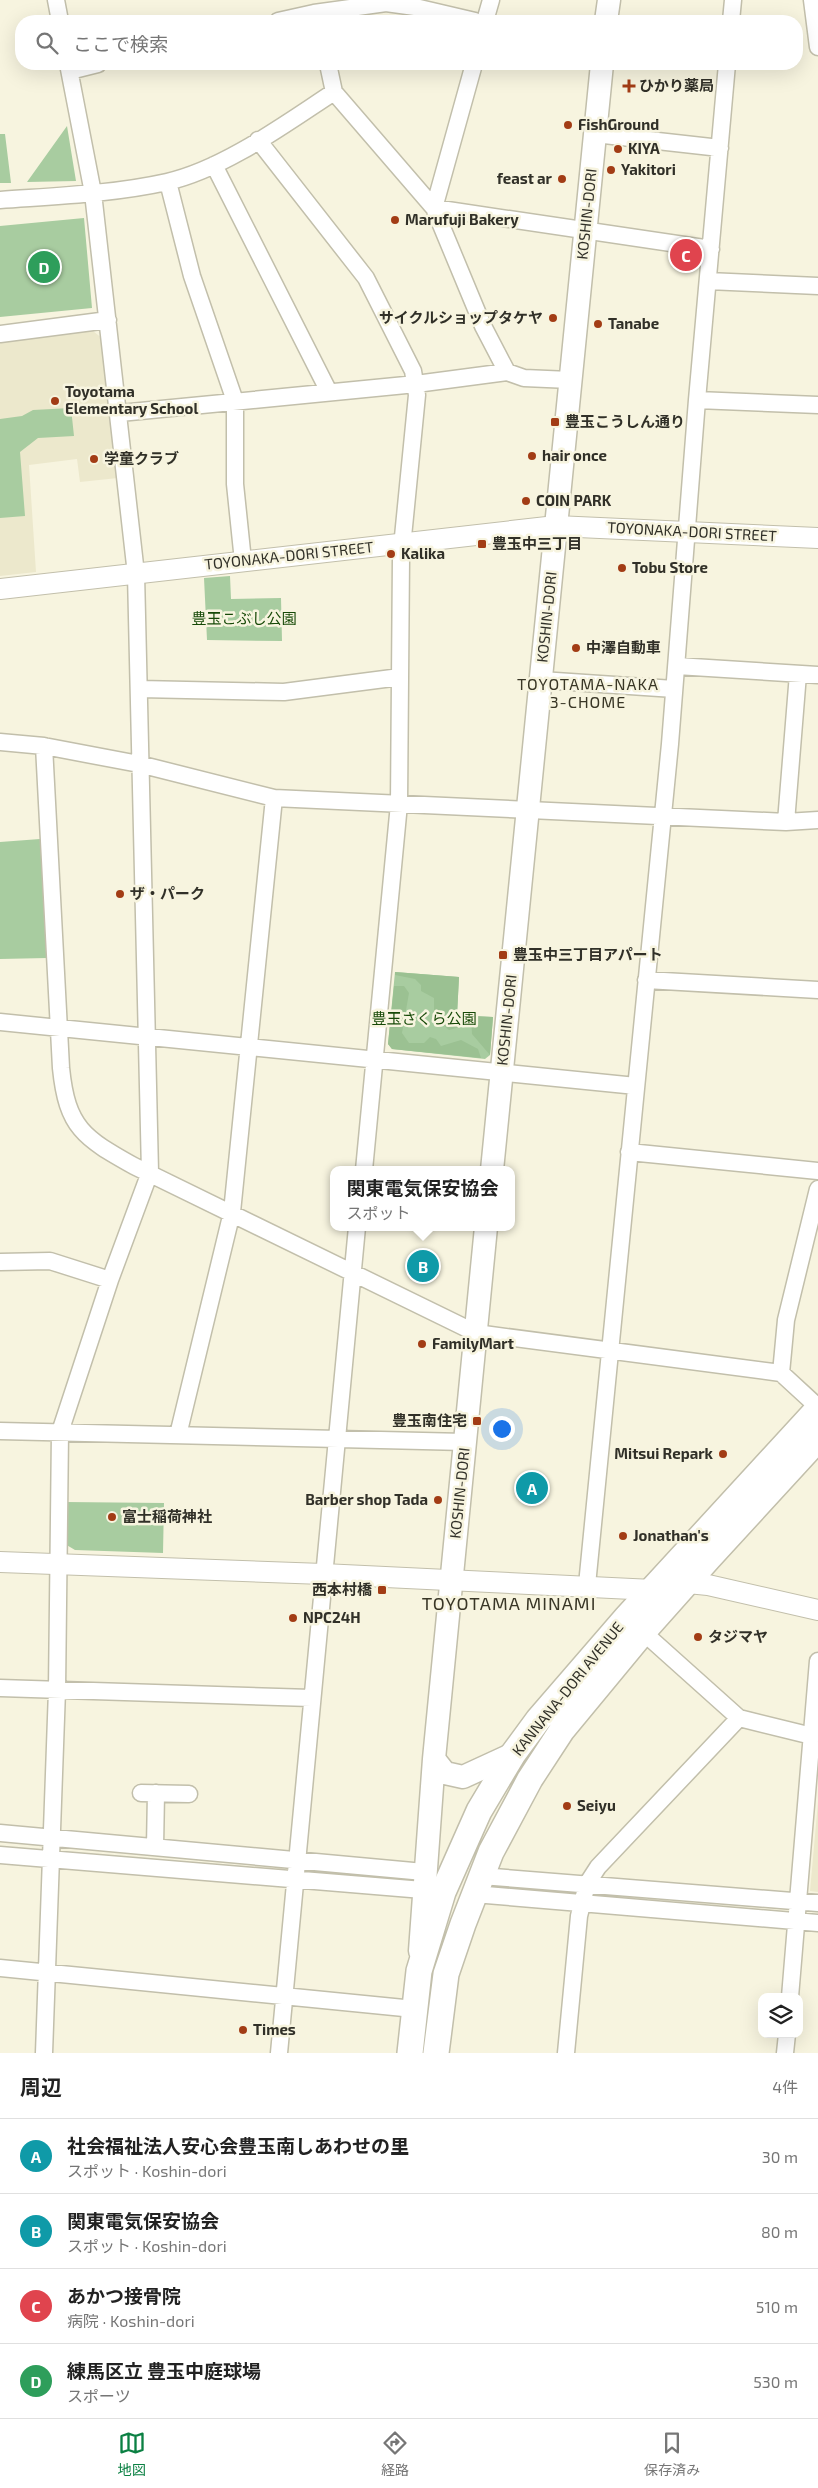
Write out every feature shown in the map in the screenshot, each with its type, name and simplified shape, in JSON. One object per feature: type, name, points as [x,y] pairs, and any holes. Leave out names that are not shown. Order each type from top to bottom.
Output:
[{"type":"main road","points":[[607,15],[608,0]]},
{"type":"main road","name":"KOSHIN-DORI","points":[[492,1166],[526,810],[541,680],[601,70]]},
{"type":"main road","name":"KOSHIN-DORI","points":[[419,1971],[434,1759],[486,1231]]},
{"type":"main road","name":"KANNANA-DORI AVENUE","points":[[410,2053],[419,1971],[453,1866],[479,1811],[513,1754],[538,1720],[818,1408]]},
{"type":"main road","name":"KANNANA-DORI AVENUE","points":[[436,2053],[446,1974],[477,1885],[506,1822],[530,1779],[562,1730],[643,1632],[818,1439]]},
{"type":"main road","points":[[434,1759],[444,1773],[463,1777],[513,1754]]},
{"type":"street","points":[[56,0],[59,15]]},
{"type":"street","points":[[487,15],[491,0]]},
{"type":"street","points":[[732,15],[733,0]]},
{"type":"street","points":[[812,0],[818,47]]},
{"type":"street","points":[[300,15],[314,11],[386,3],[449,15]]},
{"type":"street","points":[[44,2053],[57,1690],[60,1432],[110,1280],[150,1172],[136,574],[120,413],[93,192],[70,70]]},
{"type":"street","points":[[329,70],[334,92],[434,208],[483,326],[507,372]]},
{"type":"street","points":[[434,208],[472,70]]},
{"type":"street","points":[[587,1585],[677,666],[697,400],[726,70]]},
{"type":"street","points":[[0,200],[93,192],[168,182],[214,165],[258,140],[334,92]]},
{"type":"street","points":[[595,134],[720,148]]},
{"type":"street","points":[[258,140],[366,278],[413,371],[416,384],[417,395],[404,543],[401,557],[399,804],[364,1166]]},
{"type":"street","points":[[214,165],[329,392]]},
{"type":"street","points":[[168,182],[192,276],[235,401],[235,484],[243,561]]},
{"type":"street","points":[[434,208],[711,249]]},
{"type":"street","points":[[708,281],[818,286]]},
{"type":"street","points":[[0,334],[108,320]]},
{"type":"street","points":[[120,413],[416,384],[507,372],[524,378],[570,380]]},
{"type":"street","points":[[697,400],[818,405]]},
{"type":"street","name":"TOYONAKA-DORI STREET","points":[[0,589],[556,526],[818,538]]},
{"type":"street","points":[[677,666],[818,675]]},
{"type":"street","points":[[786,822],[798,674]]},
{"type":"street","points":[[140,689],[284,692],[400,677]]},
{"type":"street","points":[[541,680],[674,689]]},
{"type":"street","points":[[0,742],[44,746],[139,764],[274,798],[786,822],[818,820]]},
{"type":"street","points":[[44,746],[64,1094],[70,1112],[82,1131],[102,1148],[476,1333],[781,1373],[818,1408]]},
{"type":"street","points":[[178,1435],[232,1212],[274,798]]},
{"type":"street","points":[[646,980],[818,990]]},
{"type":"street","points":[[0,1022],[636,1086]]},
{"type":"street","points":[[629,1152],[818,1171]]},
{"type":"street","points":[[781,1373],[786,1320],[818,1189]]},
{"type":"street","points":[[279,2053],[357,1231]]},
{"type":"street","points":[[0,1262],[50,1261],[110,1280]]},
{"type":"street","points":[[0,1431],[337,1437],[465,1442]]},
{"type":"street","points":[[0,1562],[451,1579],[653,1590],[688,1582],[818,1610]]},
{"type":"street","points":[[643,1632],[739,1718],[812,1736]]},
{"type":"street","points":[[790,1993],[800,1901],[818,1661]]},
{"type":"street","points":[[0,1688],[311,1698]]},
{"type":"street","points":[[566,2053],[579,1916],[587,1884],[598,1867],[739,1718]]},
{"type":"street","points":[[155,1847],[149,1793],[189,1794]]},
{"type":"street","points":[[0,1832],[297,1860],[424,1881]]},
{"type":"street","points":[[0,1855],[295,1879],[424,1881]]},
{"type":"street","points":[[477,1885],[587,1884],[818,1903]]},
{"type":"street","points":[[477,1885],[582,1903],[818,1923]]},
{"type":"street","points":[[0,1968],[414,2009]]},
{"type":"street","points":[[785,2053],[787,2038]]},
{"type":"shaded area","name":"Toyotama Elementary School","points":[[93,331],[103,339],[118,478],[80,482],[77,459],[29,465],[36,572],[0,576],[0,342]]},
{"type":"shaded area","points":[[818,1802],[818,1892],[810,1891]]},
{"type":"green space","points":[[67,126],[76,181],[27,182]]},
{"type":"green space","points":[[0,134],[5,134],[11,183],[0,183]]},
{"type":"green space","points":[[84,218],[92,308],[0,317],[0,226]]},
{"type":"green space","points":[[71,408],[74,436],[38,438],[20,452],[25,516],[0,518],[0,419],[22,416],[33,410]]},
{"type":"green space","name":"豊玉こぶし公園","points":[[230,576],[231,599],[281,598],[282,641],[207,640],[204,578]]},
{"type":"green space","points":[[40,839],[47,958],[0,959],[0,842]]},
{"type":"green space","name":"豊玉さくら公園","points":[[395,972],[459,977],[457,1015],[493,1017],[490,1055],[485,1059],[392,1049],[388,1044]]},
{"type":"green space","points":[[395,972],[459,977],[457,1015],[460,1015],[460,1027],[449,1030],[434,1017],[434,998],[421,991],[421,985],[415,979],[395,975]]},
{"type":"green space","points":[[394,986],[404,986],[409,993],[402,1033],[409,1043],[424,1043],[430,1037],[436,1039],[441,1046],[461,1040],[478,1049],[481,1058],[392,1049],[388,1044]]},
{"type":"green space","points":[[471,1016],[493,1017],[490,1055],[472,1034]]},
{"type":"green space","points":[[66,1502],[164,1503],[163,1553],[75,1550],[65,1544]]},
{"type":"place","name":"ひかり薬局","points":[[629,86]]},
{"type":"place","name":"FishGround","points":[[568,125]]},
{"type":"place","name":"KIYA","points":[[618,149]]},
{"type":"place","name":"Yakitori","points":[[611,170]]},
{"type":"place","name":"feast ar","points":[[562,179]]},
{"type":"place","name":"Marufuji Bakery","points":[[395,220]]},
{"type":"place","name":"あかつ接骨院","points":[[686,255]]},
{"type":"place","name":"練馬区立 豊玉中庭球場","points":[[44,267]]},
{"type":"place","name":"サイクルショップタケヤ","points":[[553,318]]},
{"type":"place","name":"Tanabe","points":[[598,324]]},
{"type":"place","name":"Toyotama Elementary School","points":[[55,401]]},
{"type":"place","name":"豊玉こうしん通り","points":[[555,422]]},
{"type":"place","name":"hair once","points":[[532,456]]},
{"type":"place","name":"学童クラブ","points":[[94,459]]},
{"type":"place","name":"COIN PARK","points":[[526,501]]},
{"type":"place","name":"豊玉中三丁目","points":[[482,544]]},
{"type":"place","name":"Kalika","points":[[391,554]]},
{"type":"place","name":"Tobu Store","points":[[622,568]]},
{"type":"place","name":"中澤自動車","points":[[576,648]]},
{"type":"place","name":"ザ・パーク","points":[[120,894]]},
{"type":"place","name":"豊玉中三丁目アパート","points":[[503,955]]},
{"type":"place","name":"関東電気保安協会","points":[[423,1266]]},
{"type":"place","name":"FamilyMart","points":[[422,1344]]},
{"type":"place","name":"豊玉南住宅","points":[[477,1421]]},
{"type":"place","name":"Mitsui Repark","points":[[723,1454]]},
{"type":"place","name":"社会福祉法人安心会豊玉南しあわせの里","points":[[532,1488]]},
{"type":"place","name":"Barber shop Tada","points":[[438,1500]]},
{"type":"place","name":"富士稲荷神社","points":[[112,1517]]},
{"type":"place","name":"Jonathan's","points":[[623,1536]]},
{"type":"place","name":"西本村橋","points":[[382,1590]]},
{"type":"place","name":"NPC24H","points":[[293,1618]]},
{"type":"place","name":"タジマヤ","points":[[698,1637]]},
{"type":"place","name":"Seiyu","points":[[567,1806]]},
{"type":"place","name":"Times","points":[[243,2030]]},
{"type":"district","name":"TOYOTAMA-NAKA 3-CHOME","points":[[588,693]]},
{"type":"district","name":"TOYOTAMA MINAMI","points":[[509,1604]]}]
